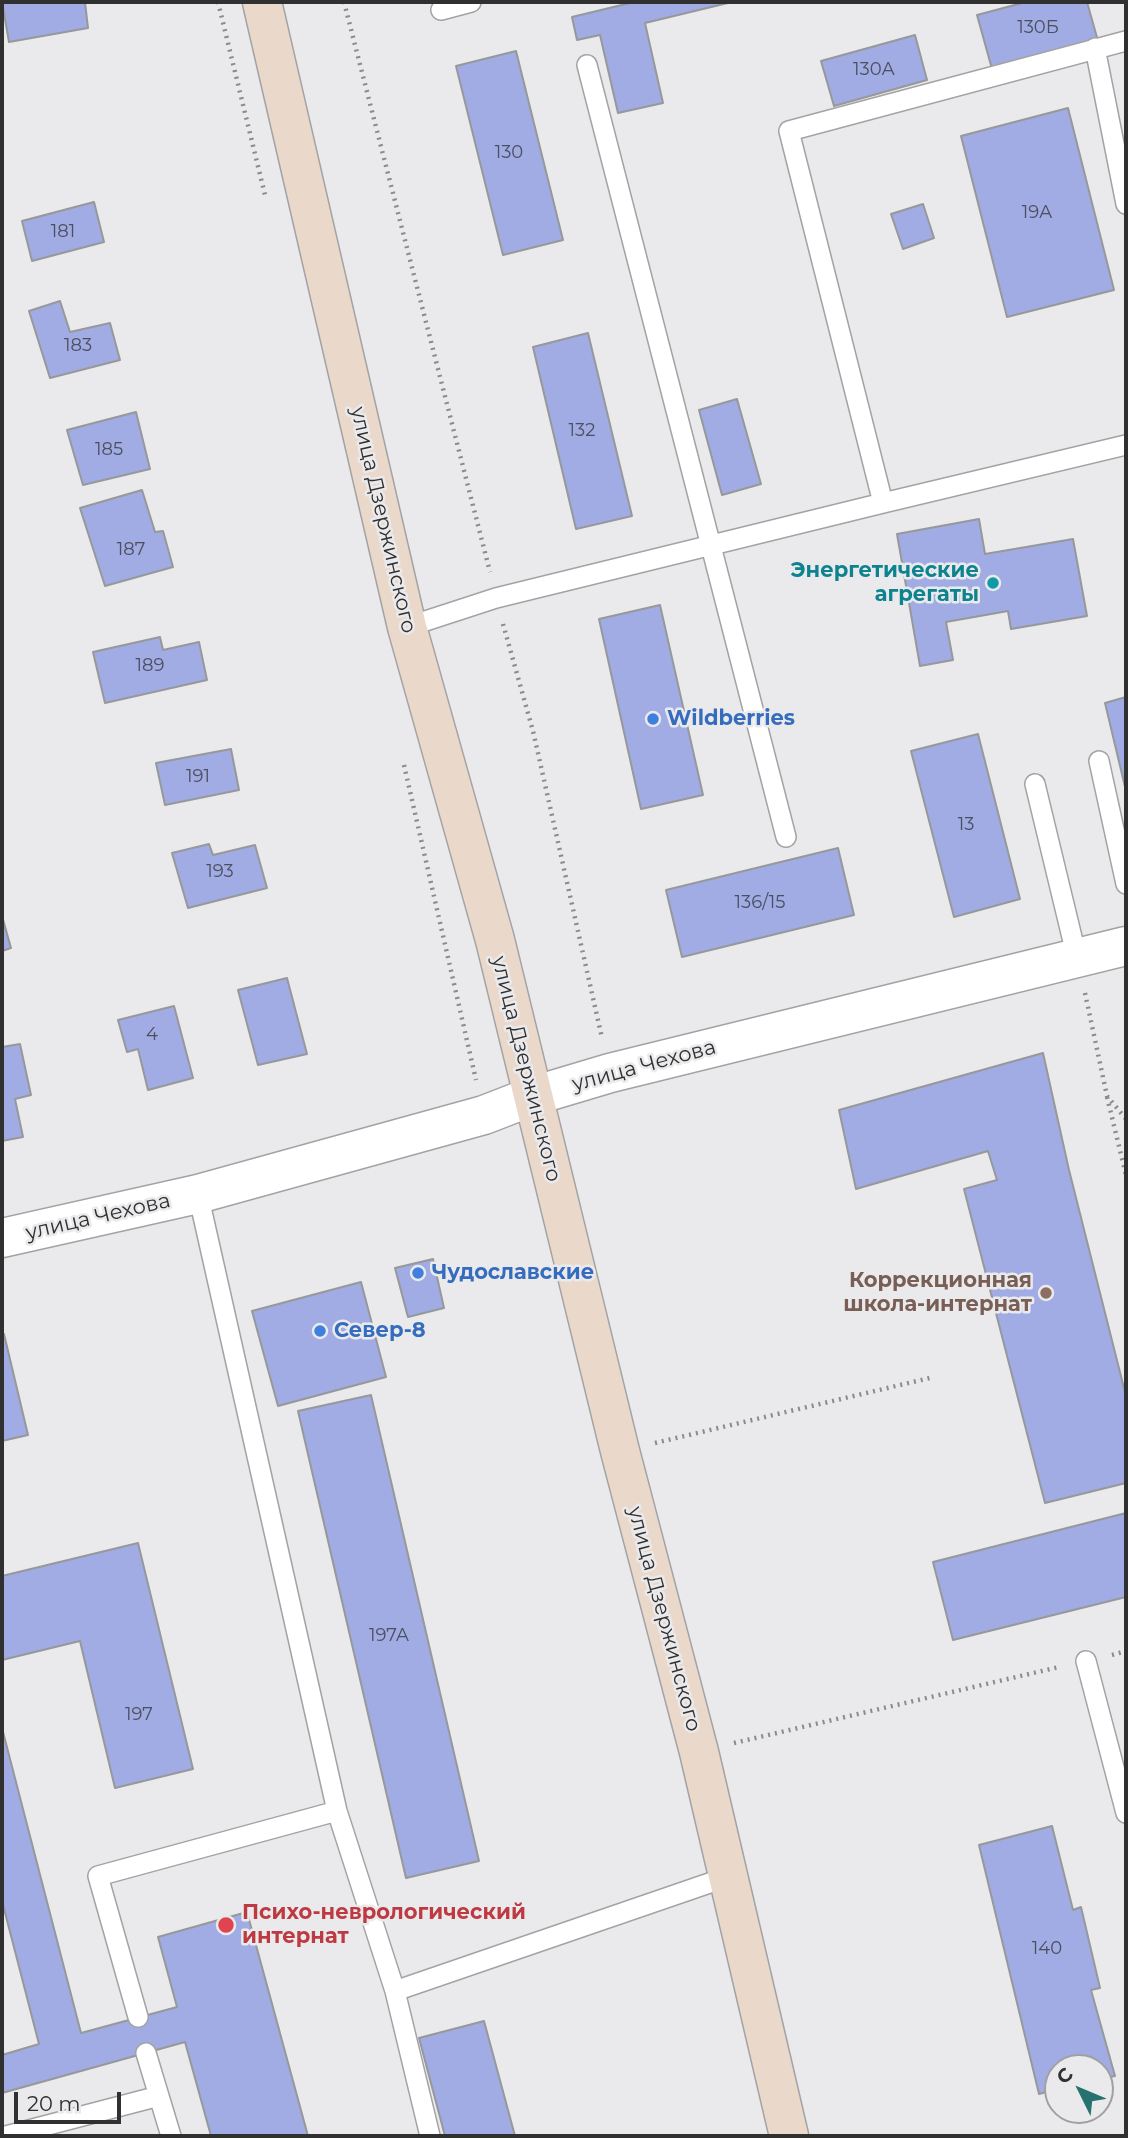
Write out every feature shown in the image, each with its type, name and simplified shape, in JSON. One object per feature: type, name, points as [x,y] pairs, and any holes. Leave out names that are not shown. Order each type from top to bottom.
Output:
[{"type":"main road","name":"улица Дзержинского","points":[[262,2],[407,627],[495,940],[620,1451],[699,1752],[789,2136]]},
{"type":"street","name":"улица Чехова","points":[[2,1238],[198,1194],[484,1115],[533,1096],[610,1073],[1126,946]]},
{"type":"lane","points":[[441,10],[471,2]]},
{"type":"lane","points":[[883,503],[789,131],[1126,41]]},
{"type":"lane","points":[[1094,48],[1126,204]]},
{"type":"lane","points":[[587,65],[786,837]]},
{"type":"lane","points":[[407,627],[496,598],[709,544],[1126,445]]},
{"type":"lane","points":[[1099,761],[1126,884]]},
{"type":"lane","points":[[1035,784],[1077,958]]},
{"type":"lane","points":[[198,1194],[337,1811],[395,1991],[430,2136]]},
{"type":"lane","points":[[1086,1661],[1126,1813]]},
{"type":"lane","points":[[138,2017],[98,1876],[337,1811]]},
{"type":"lane","points":[[395,1991],[727,1877]]},
{"type":"lane","points":[[146,2053],[172,2136]]},
{"type":"lane","points":[[6,2136],[159,2096]]},
{"type":"path","points":[[344,2],[496,598],[533,731],[610,1073]]},
{"type":"path","points":[[1077,958],[1126,1175]]},
{"type":"path","points":[[1107,1096],[1126,1119]]},
{"type":"path","points":[[620,1451],[934,1377]]},
{"type":"path","points":[[699,1752],[1126,1651]]},
{"type":"building","points":[[2,2],[85,2],[88,28],[9,42]]},
{"type":"building","points":[[634,2],[732,2],[645,23],[663,103],[618,113],[600,35],[577,40],[572,17]]},
{"type":"building","points":[[1026,2],[1087,2],[1098,41],[992,69],[977,15]]},
{"type":"building","points":[[915,35],[927,80],[834,106],[821,61]]},
{"type":"building","points":[[516,51],[563,240],[503,255],[456,66]]},
{"type":"building","points":[[1068,108],[1114,290],[1007,317],[961,136]]},
{"type":"building","points":[[94,202],[104,242],[32,261],[22,221]]},
{"type":"building","points":[[923,204],[934,238],[903,249],[891,214]]},
{"type":"building","points":[[60,301],[70,332],[110,323],[120,360],[50,378],[29,311]]},
{"type":"building","points":[[588,333],[632,516],[576,529],[533,347]]},
{"type":"building","points":[[737,399],[761,484],[722,495],[699,410]]},
{"type":"building","points":[[136,412],[150,469],[83,485],[67,430]]},
{"type":"building","points":[[142,490],[155,532],[163,531],[173,567],[105,586],[80,508]]},
{"type":"building","name":"Энергетические агрегаты","points":[[979,519],[985,554],[1073,539],[1087,616],[1011,629],[1008,611],[946,622],[953,660],[920,666],[897,534]]},
{"type":"building","points":[[660,605],[703,795],[641,809],[599,619]]},
{"type":"building","points":[[160,637],[163,650],[199,642],[207,680],[105,703],[93,652]]},
{"type":"building","points":[[1126,697],[1126,791],[1105,703]]},
{"type":"building","points":[[978,734],[1020,899],[954,917],[911,751]]},
{"type":"building","points":[[231,749],[239,790],[165,805],[156,763]]},
{"type":"building","points":[[209,844],[213,855],[255,845],[267,888],[188,908],[172,853]]},
{"type":"building","points":[[838,848],[854,915],[682,957],[666,890]]},
{"type":"building","points":[[2,916],[11,948],[2,951]]},
{"type":"building","points":[[287,978],[307,1054],[258,1065],[238,990]]},
{"type":"building","points":[[174,1006],[193,1078],[148,1090],[138,1049],[127,1052],[118,1020]]},
{"type":"building","points":[[20,1044],[31,1095],[15,1099],[23,1137],[2,1141],[2,1047]]},
{"type":"building","name":"Коррекционная школа-интернат","points":[[1043,1053],[1069,1170],[1126,1396],[1126,1483],[1045,1503],[964,1189],[997,1180],[988,1151],[856,1189],[839,1110]]},
{"type":"building","points":[[433,1259],[444,1308],[408,1317],[395,1268]]},
{"type":"building","points":[[361,1282],[386,1377],[278,1406],[252,1311]]},
{"type":"building","points":[[2,1334],[28,1435],[2,1441]]},
{"type":"building","points":[[371,1395],[479,1861],[406,1878],[298,1411]]},
{"type":"building","points":[[1126,1513],[1126,1597],[953,1640],[933,1562]]},
{"type":"building","points":[[138,1543],[193,1769],[115,1788],[80,1641],[2,1660],[2,1576]]},
{"type":"building","name":"Психо-неврологический интернат","points":[[2,1728],[81,2033],[177,2007],[158,1937],[247,1912],[308,2136],[211,2136],[185,2042],[2,2093],[2,2055],[39,2044],[2,1901]]},
{"type":"building","points":[[1052,1826],[1073,1910],[1081,1907],[1100,1988],[1091,1990],[1109,2054],[1044,2054],[1044,2093],[1039,2094],[979,1845]]},
{"type":"building","points":[[484,2021],[515,2136],[445,2136],[419,2038]]},
{"type":"place","name":"Энергетические агрегаты","points":[[993,583]]},
{"type":"place","name":"Wildberries","points":[[653,719]]},
{"type":"place","name":"Чудославские","points":[[418,1273]]},
{"type":"place","name":"Коррекционная школа-интернат","points":[[1046,1293]]},
{"type":"place","name":"Север-8","points":[[320,1331]]},
{"type":"place","name":"Психо-неврологический интернат","points":[[226,1925]]}]
